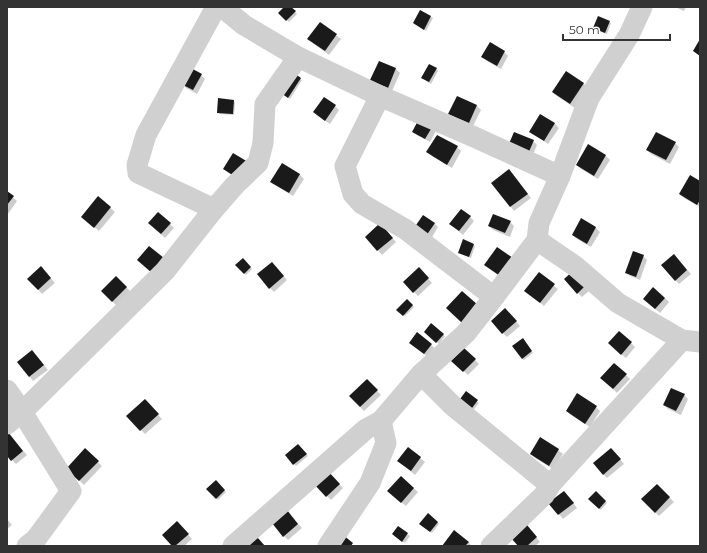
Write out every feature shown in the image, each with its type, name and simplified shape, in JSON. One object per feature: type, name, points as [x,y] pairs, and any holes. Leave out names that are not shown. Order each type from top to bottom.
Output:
[{"type":"street","points":[[214,209],[138,173],[137,164],[146,135],[216,7]]},
{"type":"street","points":[[222,7],[244,25],[298,57],[380,96],[560,176]]},
{"type":"street","points":[[233,546],[366,429],[381,421],[421,374],[466,333],[494,297],[537,240],[539,223],[560,176],[589,98],[629,35],[642,7]]},
{"type":"street","points":[[15,418],[165,271],[214,209],[235,185],[258,163],[263,143],[265,104],[298,57]]},
{"type":"street","points":[[380,96],[345,166],[353,194],[362,204],[404,229],[494,297]]},
{"type":"street","points":[[491,546],[544,495],[550,485],[691,341],[618,303],[575,266],[537,240]]},
{"type":"street","points":[[421,374],[452,405],[550,485]]},
{"type":"street","points":[[7,390],[15,418],[71,491],[36,539],[27,546]]},
{"type":"street","points":[[328,546],[370,483],[386,443],[381,421]]},
{"type":"building","points":[[284,7],[291,7],[296,11],[286,21],[278,13]]},
{"type":"building","points":[[420,10],[431,16],[424,30],[413,23]]},
{"type":"building","points":[[598,16],[610,21],[605,33],[593,28]]},
{"type":"building","points":[[320,22],[337,34],[325,51],[307,39]]},
{"type":"building","points":[[700,39],[700,56],[693,51]]},
{"type":"building","points":[[490,42],[505,51],[497,66],[481,57]]},
{"type":"building","points":[[379,61],[396,68],[388,88],[370,80]]},
{"type":"building","points":[[429,64],[437,68],[429,82],[421,78]]},
{"type":"building","points":[[189,67],[202,74],[193,90],[181,84]]},
{"type":"building","points":[[566,71],[584,83],[570,104],[552,92]]},
{"type":"building","points":[[294,73],[301,78],[288,98],[281,93]]},
{"type":"building","points":[[457,96],[477,105],[469,123],[448,114]]},
{"type":"building","points":[[324,97],[336,105],[325,121],[313,112]]},
{"type":"building","points":[[218,98],[234,100],[233,114],[217,113]]},
{"type":"building","points":[[540,114],[555,123],[544,141],[529,132]]},
{"type":"building","points":[[420,117],[434,124],[425,139],[412,132]]},
{"type":"building","points":[[514,132],[534,140],[528,154],[508,146]]},
{"type":"building","points":[[656,132],[676,142],[666,160],[646,150]]},
{"type":"building","points":[[437,135],[458,146],[447,165],[426,152]]},
{"type":"building","points":[[588,144],[606,155],[594,176],[576,165]]},
{"type":"building","points":[[233,153],[248,162],[237,178],[223,169]]},
{"type":"building","points":[[282,163],[300,174],[289,193],[270,182]]},
{"type":"building","points":[[509,169],[528,194],[510,207],[491,183]]},
{"type":"building","points":[[690,175],[700,181],[700,200],[697,205],[679,194]]},
{"type":"building","points":[[7,191],[14,196],[7,205]]},
{"type":"building","points":[[98,196],[111,207],[94,228],[81,217]]},
{"type":"building","points":[[461,209],[471,216],[459,231],[449,224]]},
{"type":"building","points":[[158,212],[171,223],[161,234],[148,223]]},
{"type":"building","points":[[493,214],[511,221],[505,233],[488,226]]},
{"type":"building","points":[[423,215],[435,223],[426,236],[414,228]]},
{"type":"building","points":[[581,218],[596,227],[587,244],[572,235]]},
{"type":"building","points":[[380,223],[393,238],[377,251],[365,237]]},
{"type":"building","points":[[463,239],[474,244],[469,257],[458,253]]},
{"type":"building","points":[[149,246],[164,258],[152,273],[137,260]]},
{"type":"building","points":[[497,247],[513,258],[500,276],[484,265]]},
{"type":"building","points":[[633,251],[644,255],[636,277],[625,273]]},
{"type":"building","points":[[674,254],[687,270],[675,281],[661,265]]},
{"type":"building","points":[[243,258],[251,267],[244,274],[235,265]]},
{"type":"building","points":[[272,262],[284,276],[269,289],[257,274]]},
{"type":"building","points":[[41,266],[51,278],[38,290],[27,279]]},
{"type":"building","points":[[419,267],[429,278],[413,293],[403,282]]},
{"type":"building","points":[[573,271],[586,285],[577,294],[564,279]]},
{"type":"building","points":[[539,272],[555,284],[540,303],[524,291]]},
{"type":"building","points":[[116,276],[127,287],[112,302],[101,291]]},
{"type":"building","points":[[653,287],[665,298],[655,309],[643,299]]},
{"type":"building","points":[[462,291],[478,305],[462,323],[446,308]]},
{"type":"building","points":[[407,299],[413,305],[403,316],[396,310]]},
{"type":"building","points":[[505,308],[517,321],[502,334],[491,321]]},
{"type":"building","points":[[431,323],[444,334],[436,343],[424,332]]},
{"type":"building","points":[[619,331],[632,342],[621,355],[608,343]]},
{"type":"building","points":[[417,332],[432,344],[424,354],[409,343]]},
{"type":"building","points":[[523,338],[532,351],[522,359],[512,346]]},
{"type":"building","points":[[464,348],[476,359],[463,372],[451,361]]},
{"type":"building","points":[[32,350],[44,365],[29,377],[17,362]]},
{"type":"building","points":[[614,363],[627,374],[613,389],[600,378]]},
{"type":"building","points":[[367,379],[378,390],[360,407],[349,396]]},
{"type":"building","points":[[671,388],[685,394],[676,411],[663,405]]},
{"type":"building","points":[[466,391],[478,400],[469,412],[457,403]]},
{"type":"building","points":[[577,393],[597,406],[585,424],[566,411]]},
{"type":"building","points":[[145,399],[159,414],[140,431],[126,416]]},
{"type":"building","points":[[8,432],[23,451],[11,461],[7,456]]},
{"type":"building","points":[[540,437],[559,449],[549,466],[530,454]]},
{"type":"building","points":[[298,444],[307,454],[293,465],[285,455]]},
{"type":"building","points":[[408,447],[421,457],[411,471],[397,461]]},
{"type":"building","points":[[85,448],[99,461],[79,481],[66,469]]},
{"type":"building","points":[[611,448],[621,459],[603,475],[593,463]]},
{"type":"building","points":[[327,470],[340,484],[326,497],[313,483]]},
{"type":"building","points":[[401,476],[414,488],[401,503],[387,491]]},
{"type":"building","points":[[216,480],[225,490],[216,499],[206,489]]},
{"type":"building","points":[[657,484],[670,497],[655,513],[641,499]]},
{"type":"building","points":[[564,491],[574,503],[558,515],[548,503]]},
{"type":"building","points":[[596,491],[606,501],[599,509],[588,499]]},
{"type":"building","points":[[287,510],[298,524],[283,537],[272,523]]},
{"type":"building","points":[[428,513],[438,522],[430,532],[419,524]]},
{"type":"building","points":[[177,521],[189,534],[175,546],[172,546],[162,535]]},
{"type":"building","points":[[527,525],[537,537],[527,546],[518,546],[512,539]]},
{"type":"building","points":[[398,526],[408,533],[402,542],[392,534]]},
{"type":"building","points":[[454,530],[469,542],[465,546],[442,546]]},
{"type":"building","points":[[343,535],[353,543],[351,546],[335,546]]},
{"type":"building","points":[[257,537],[265,546],[248,546]]}]
